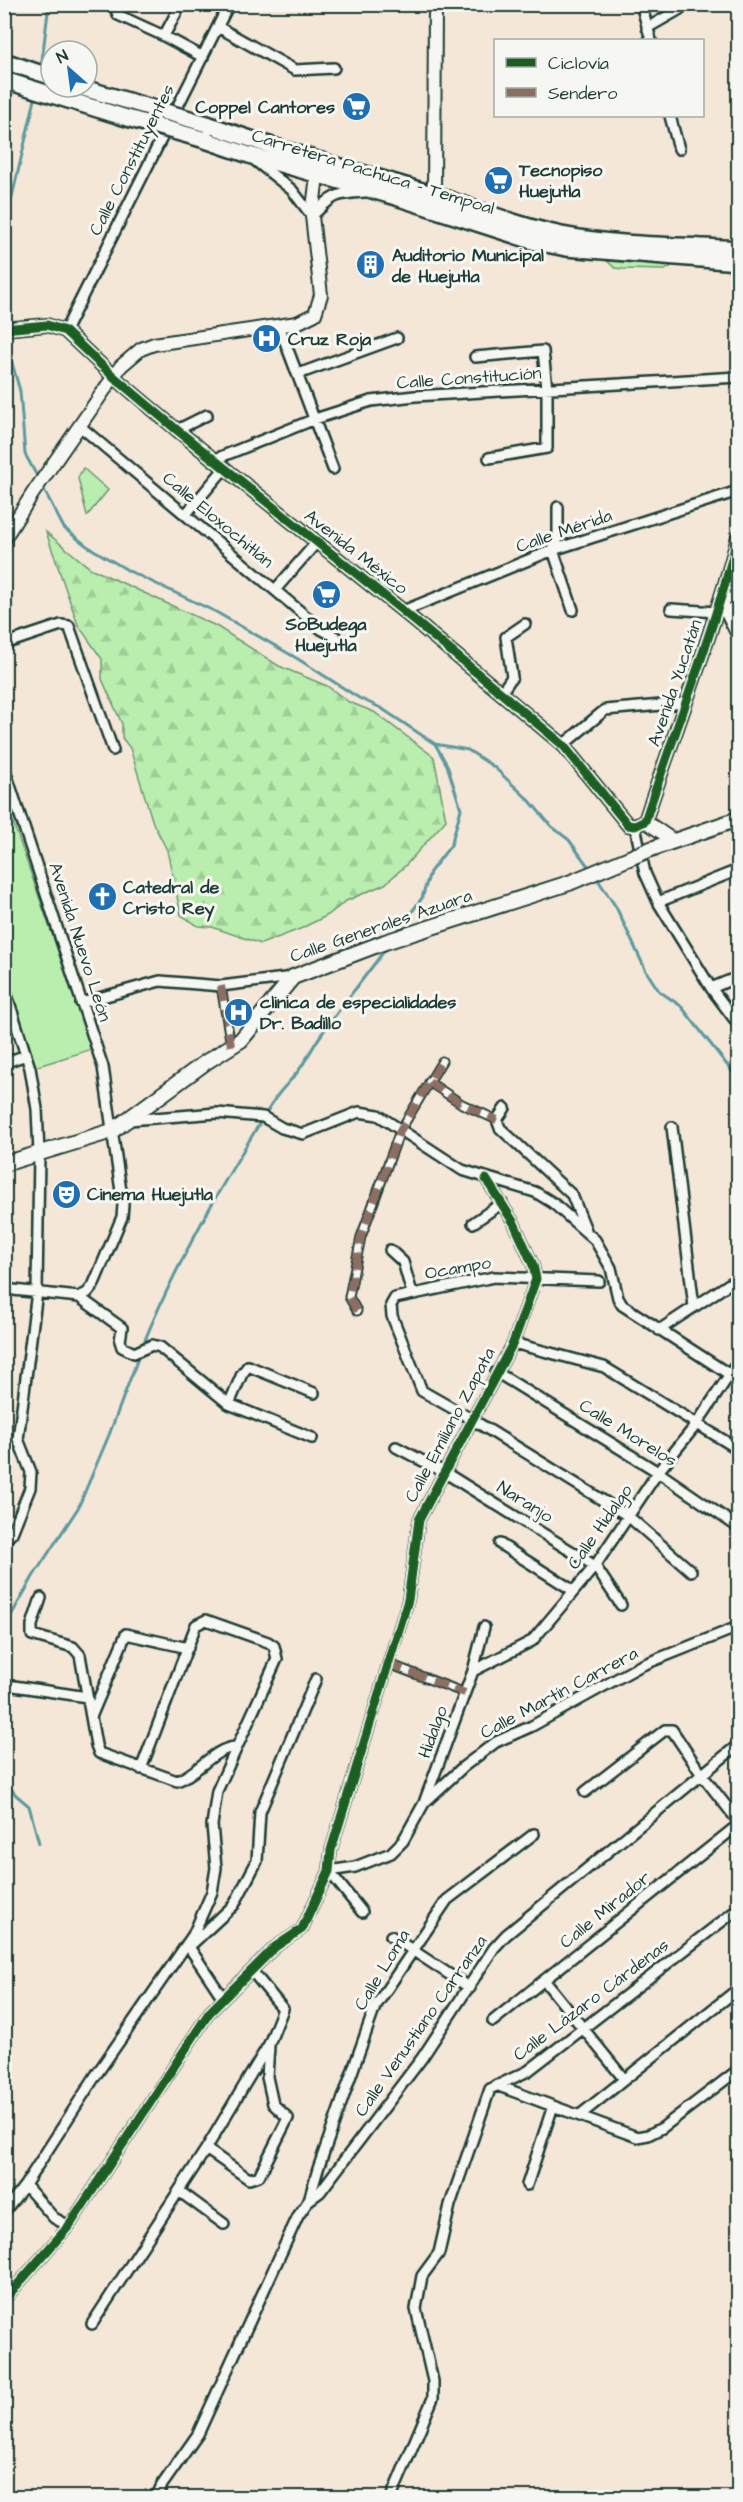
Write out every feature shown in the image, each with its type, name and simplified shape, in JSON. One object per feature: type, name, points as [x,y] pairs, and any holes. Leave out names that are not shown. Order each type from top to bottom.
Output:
[{"type":"main road","points":[[9,63],[39,73]]},
{"type":"main road","name":"Carretera Pachuca - Tempoal","points":[[4,80],[124,109],[204,132],[262,144],[374,192],[536,242],[566,248],[738,262]]},
{"type":"main road","name":"Carretera Pachuca - Tempoal","points":[[99,96],[124,109]]},
{"type":"main road","name":"Carretera Pachuca - Tempoal","points":[[204,132],[249,155],[318,168],[434,195],[493,216],[564,235],[612,241],[738,249]]},
{"type":"main road","name":"Calle Generales Azuara","points":[[293,977],[384,942],[569,883],[651,849],[738,819]]},
{"type":"main road","points":[[4,1164],[112,1131],[240,1040],[293,977]]},
{"type":"street","points":[[164,36],[181,4]]},
{"type":"street","name":"Calle Constituyentes","points":[[65,331],[229,4]]},
{"type":"street","points":[[434,195],[435,4]]},
{"type":"street","points":[[642,4],[651,39]]},
{"type":"street","points":[[647,28],[689,4]]},
{"type":"street","points":[[115,7],[118,15],[203,57]]},
{"type":"street","points":[[218,27],[295,70],[334,68]]},
{"type":"street","points":[[670,117],[678,149]]},
{"type":"street","points":[[249,155],[292,190],[312,216]]},
{"type":"street","points":[[4,539],[33,492],[81,427],[114,377],[130,357],[141,349],[154,344],[279,326],[309,319],[320,305],[319,262],[312,216],[318,168]]},
{"type":"street","points":[[312,216],[336,195],[374,192]]},
{"type":"street","name":"Avenida México","points":[[4,329],[47,325],[65,331],[114,377],[213,460],[403,611],[563,745],[636,824],[674,841]]},
{"type":"street","points":[[279,326],[333,469]]},
{"type":"street","points":[[298,374],[397,338]]},
{"type":"street","points":[[475,357],[543,351],[547,389],[547,448],[489,458]]},
{"type":"street","name":"Calle Constitución","points":[[213,460],[315,418],[371,401],[415,396],[738,377]]},
{"type":"street","points":[[177,430],[207,415]]},
{"type":"street","name":"Calle Eloxochitlán","points":[[81,427],[321,629],[336,637]]},
{"type":"street","points":[[186,514],[224,469]]},
{"type":"street","name":"Calle Mérida","points":[[403,611],[553,550],[738,491]]},
{"type":"street","points":[[558,507],[558,539],[553,550],[573,610]]},
{"type":"street","name":"Avenida Yucatán","points":[[636,824],[684,703],[720,603],[738,537]]},
{"type":"street","points":[[275,590],[316,543]]},
{"type":"street","points":[[670,609],[738,600]]},
{"type":"street","points":[[720,603],[738,634]]},
{"type":"street","points":[[501,693],[512,677],[506,637],[525,624]]},
{"type":"street","points":[[4,644],[61,625],[69,626],[113,750]]},
{"type":"street","points":[[563,745],[605,710],[684,703]]},
{"type":"street","name":"Avenida Nuevo León","points":[[4,767],[103,1067],[112,1131]]},
{"type":"street","points":[[636,824],[645,873],[658,902],[711,988],[738,1024]]},
{"type":"street","points":[[658,902],[738,870]]},
{"type":"street","name":"Calle Generales Azuara","points":[[81,1003],[160,981],[221,986],[293,977]]},
{"type":"street","points":[[711,988],[738,977]]},
{"type":"street","points":[[4,986],[26,1055],[37,1109],[39,1153],[37,1292],[18,1439],[32,1472],[30,1488],[12,1533],[4,1541]]},
{"type":"street","points":[[221,986],[231,1046]]},
{"type":"street","points":[[4,1063],[26,1055]]},
{"type":"street","points":[[357,1311],[349,1297],[360,1237],[400,1131],[442,1061]]},
{"type":"street","points":[[429,1082],[462,1104],[497,1120],[500,1128],[572,1195],[587,1232]]},
{"type":"street","points":[[497,1120],[505,1108]]},
{"type":"street","points":[[128,1120],[217,1113],[263,1117],[282,1128],[303,1134],[359,1112],[378,1115],[462,1170],[535,1192],[553,1203],[595,1240],[611,1268],[618,1298],[622,1305],[735,1378]]},
{"type":"street","points":[[672,1127],[694,1307]]},
{"type":"street","points":[[83,1295],[93,1286],[122,1217],[123,1205],[112,1131]]},
{"type":"street","points":[[486,1179],[514,1223],[533,1265],[536,1279]]},
{"type":"street","points":[[473,1223],[502,1203]]},
{"type":"street","points":[[390,1251],[403,1262],[412,1293]]},
{"type":"street","name":"Ocampo","points":[[473,1420],[422,1392],[392,1316],[391,1305],[395,1298],[495,1277],[599,1281]]},
{"type":"street","points":[[659,1330],[738,1278]]},
{"type":"street","name":"Calle Emiliano Zapata","points":[[4,2300],[69,2226],[209,2013],[275,1947],[302,1929],[329,1871],[331,1850],[408,1600],[419,1520],[513,1343],[536,1279]]},
{"type":"street","points":[[4,1289],[83,1295],[122,1328],[120,1341],[122,1347],[134,1353],[152,1345],[160,1347],[229,1404],[312,1438]]},
{"type":"street","points":[[513,1343],[604,1367],[738,1449]]},
{"type":"street","name":"Calle Hidalgo","points":[[473,1671],[532,1641],[595,1566],[658,1472],[735,1378],[738,1362]]},
{"type":"street","points":[[229,1404],[248,1366],[314,1393]]},
{"type":"street","name":"Calle Morelos","points":[[496,1372],[658,1472],[738,1527]]},
{"type":"street","points":[[473,1420],[628,1516],[691,1571]]},
{"type":"street","name":"Naranjo","points":[[396,1447],[444,1472],[595,1566],[621,1605]]},
{"type":"street","points":[[500,1544],[574,1591]]},
{"type":"street","points":[[41,1598],[32,1625],[32,1635],[73,1647],[80,1655],[99,1753],[177,1781],[190,1776],[224,1748],[236,1747]]},
{"type":"street","points":[[4,2212],[25,2185],[96,2075],[187,1944],[212,1892],[216,1868],[212,1825],[217,1791],[277,1659],[274,1646],[268,1641],[206,1620],[196,1625],[141,1769]]},
{"type":"street","name":"Hidalgo","points":[[424,1803],[473,1671],[484,1627]]},
{"type":"street","name":"Calle Martín Carrera","points":[[329,1871],[355,1867],[390,1853],[403,1841],[424,1803],[463,1767],[496,1742],[532,1726],[640,1666],[738,1627]]},
{"type":"street","points":[[91,1718],[126,1634],[188,1648]]},
{"type":"street","points":[[389,1664],[465,1693]]},
{"type":"street","points":[[187,1944],[192,1944],[234,1905],[257,1861],[260,1812],[316,1679]]},
{"type":"street","points":[[14,1686],[87,1697]]},
{"type":"street","points":[[585,1792],[665,1730],[672,1730],[738,1823]]},
{"type":"street","name":"Calle Venustiano Carranza","points":[[309,2200],[320,2192],[422,2058],[470,1988],[494,1948],[506,1935],[738,1745]]},
{"type":"street","name":"Calle Mirador","points":[[492,2021],[738,1823]]},
{"type":"street","name":"Calle Loma","points":[[309,2200],[375,2007],[447,1900],[534,1834]]},
{"type":"street","points":[[329,1871],[362,1912]]},
{"type":"street","name":"Calle Lázaro Cárdenas","points":[[496,2085],[528,2071],[738,1909]]},
{"type":"street","points":[[391,1936],[470,1988]]},
{"type":"street","points":[[187,1944],[223,1998]]},
{"type":"street","points":[[93,2324],[206,2149],[269,2044],[283,2009],[252,1971]]},
{"type":"street","points":[[544,1980],[624,2079]]},
{"type":"street","points":[[580,2115],[738,1989]]},
{"type":"street","points":[[206,2149],[249,2179],[259,2176],[288,2118],[273,2104],[267,2077],[269,2044]]},
{"type":"street","points":[[391,2498],[433,2398],[433,2381],[416,2309],[422,2276],[439,2253],[454,2194],[490,2089],[496,2085],[637,2137],[648,2135],[662,2128],[738,2070]]},
{"type":"street","points":[[527,2185],[553,2106]]},
{"type":"street","points":[[25,2185],[54,2218],[69,2226]]},
{"type":"street","points":[[179,2191],[224,2224]]},
{"type":"street","points":[[156,2498],[162,2485],[198,2434],[298,2216],[309,2200]]},
{"type":"green space","points":[[607,261],[673,265],[665,270],[623,269],[615,268]]},
{"type":"green space","points":[[83,468],[108,490],[87,516],[78,478]]},
{"type":"green space","points":[[46,532],[90,568],[216,626],[279,666],[327,686],[349,702],[374,712],[434,757],[446,820],[405,866],[385,884],[346,901],[328,915],[300,929],[261,944],[212,927],[198,926],[181,915],[167,850],[153,823],[130,748],[122,738],[122,724],[102,679],[102,659],[78,625]]},
{"type":"green space","points":[[4,796],[92,1049],[32,1068],[5,977]]},
{"type":"waterway","points":[[45,39],[49,4]]},
{"type":"waterway","points":[[4,231],[36,95]]},
{"type":"waterway","points":[[4,335],[20,391],[25,454],[38,478]]},
{"type":"waterway","points":[[4,402],[8,360]]},
{"type":"waterway","points":[[42,486],[64,528],[87,546],[129,571],[216,612],[298,659],[359,698],[381,708],[435,744],[468,750],[494,767],[530,801],[551,826],[569,840],[590,869]]},
{"type":"waterway","points":[[397,932],[422,898],[430,872],[451,845],[461,809],[447,765],[435,744]]},
{"type":"waterway","points":[[596,877],[616,907],[646,971],[659,991],[681,1006],[738,1079]]},
{"type":"waterway","points":[[142,1347],[186,1252],[255,1131],[276,1098],[299,1070],[318,1039],[387,947]]},
{"type":"waterway","points":[[4,1628],[34,1575],[78,1508],[140,1353]]},
{"type":"waterway","points":[[4,1780],[29,1806],[39,1843]]},
{"type":"marked path","points":[[221,986],[231,1046]]},
{"type":"marked path","points":[[357,1311],[349,1297],[361,1237],[400,1131],[442,1061]]},
{"type":"marked path","points":[[429,1082],[462,1104],[497,1120]]},
{"type":"marked path","points":[[389,1664],[465,1693]]},
{"type":"cycle path","points":[[4,329],[47,325],[65,331],[114,377],[177,430],[403,611],[563,745],[628,825],[635,826],[645,821],[706,645],[738,537]]},
{"type":"cycle path","points":[[4,2300],[69,2226],[209,2013],[275,1947],[302,1929],[329,1871],[331,1850],[408,1600],[419,1520],[513,1343],[536,1279],[533,1265],[514,1223],[486,1179]]},
{"type":"place","name":"Coppel Cantores","points":[[356,107]]},
{"type":"place","name":"Tecnopiso Huejutla","points":[[498,180]]},
{"type":"place","name":"Auditorio Municipal de Huejutla","points":[[371,265]]},
{"type":"place","name":"Cruz Roja","points":[[267,339]]},
{"type":"place","name":"SoBudega Huejutla","points":[[326,595]]},
{"type":"place","name":"Catedral de Cristo Rey","points":[[102,897]]},
{"type":"place","name":"clinica de especialidades Dr. Badillo","points":[[239,1012]]},
{"type":"place","name":"Cinema Huejutla","points":[[66,1194]]}]
